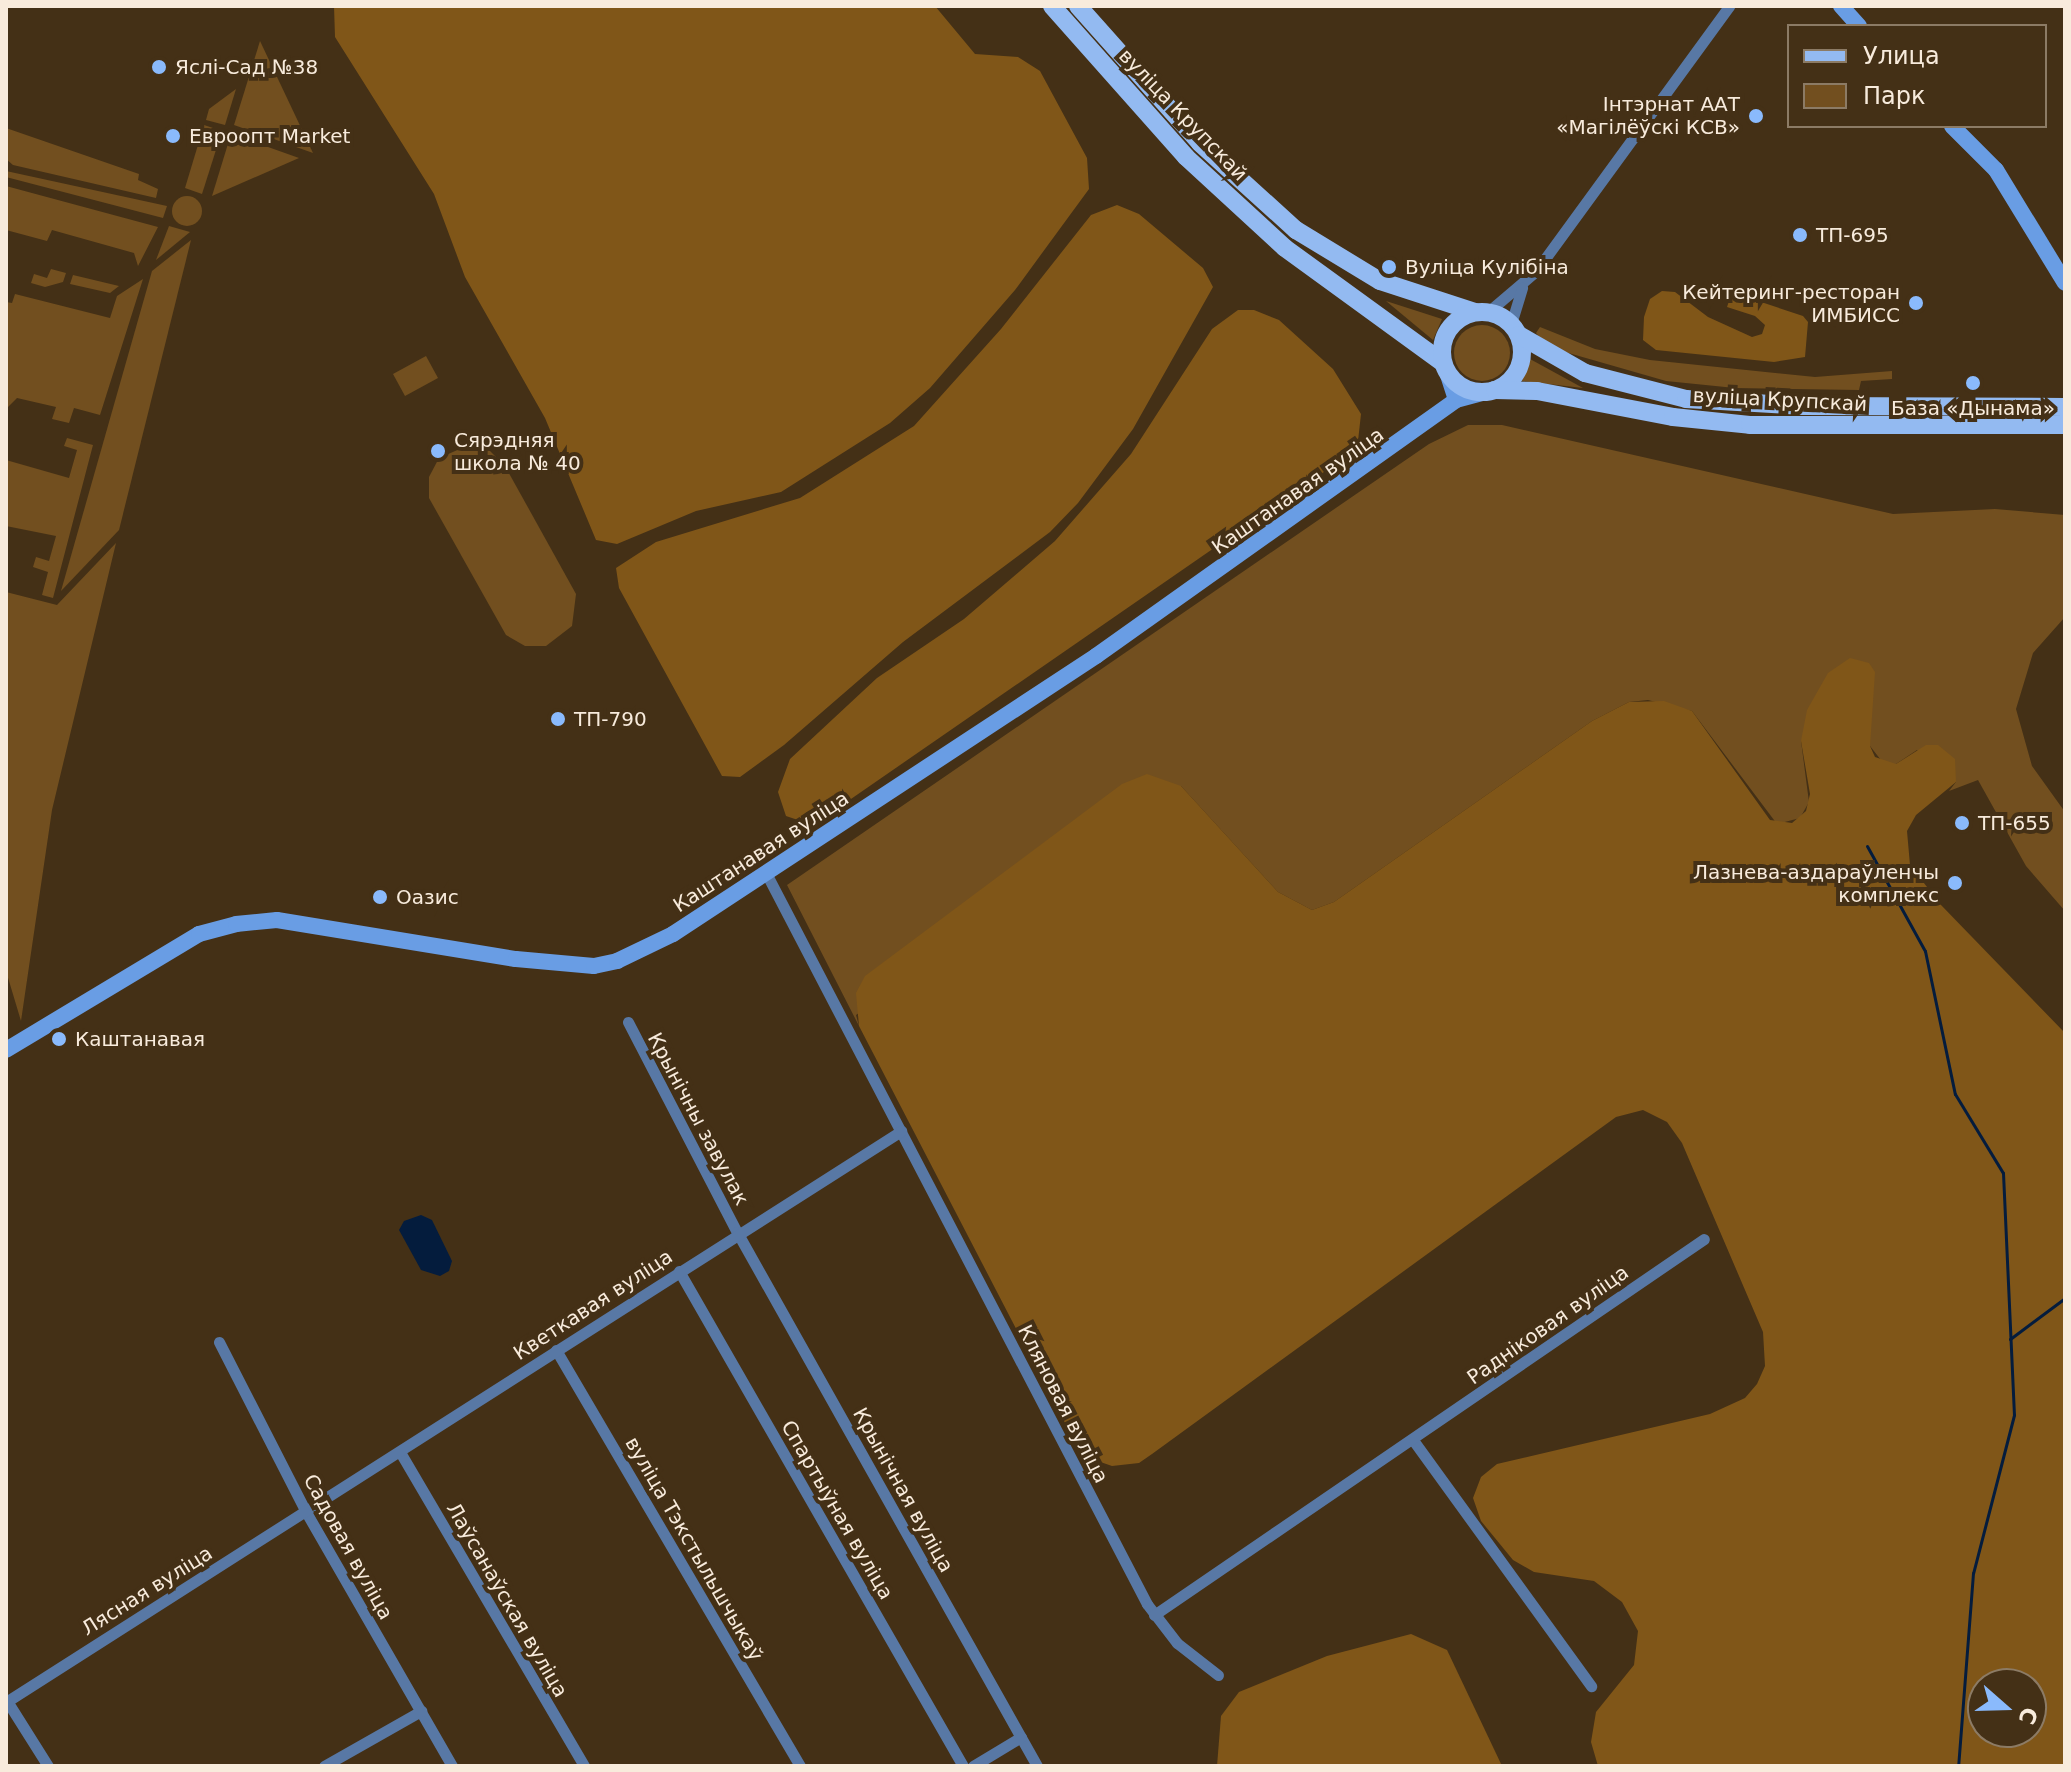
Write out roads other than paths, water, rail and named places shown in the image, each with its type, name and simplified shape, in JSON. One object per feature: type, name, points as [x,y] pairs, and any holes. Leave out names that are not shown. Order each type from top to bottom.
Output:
[{"type":"main road","name":"вуліца Крупскай","points":[[1052,6],[1186,157],[1275,238],[1445,369]]},
{"type":"main road","name":"вуліца Крупскай","points":[[1078,6],[1200,143],[1296,230],[1380,281],[1481,312]]},
{"type":"main road","points":[[1841,6],[1857,24]]},
{"type":"main road","points":[[1954,128],[1996,170],[2065,283]]},
{"type":"main road","points":[[1481,312],[1515,330],[1522,361],[1516,374],[1489,392],[1456,400],[1441,349],[1452,325],[1481,312]]},
{"type":"main road","name":"вуліца Крупскай","points":[[1515,330],[1585,373],[1686,399],[1803,406],[2065,407]]},
{"type":"main road","points":[[1445,369],[1469,391],[1489,392]]},
{"type":"main road","name":"вуліца Крупскай","points":[[1489,392],[1537,391],[1673,417],[1750,425],[2065,425]]},
{"type":"main road","name":"Каштанавая вуліца","points":[[6,1050],[199,934],[236,924],[277,920],[516,959],[594,966],[617,961],[673,934],[1096,656],[1456,400]]},
{"type":"street","points":[[1481,312],[1523,288],[1729,6]]},
{"type":"street","points":[[1515,330],[1523,288]]},
{"type":"street","name":"Кляновая вуліца","points":[[766,873],[1154,1615],[1177,1643],[1218,1675]]},
{"type":"street","name":"Крынічны завулак","points":[[628,1022],[737,1232]]},
{"type":"street","name":"Кветкавая вуліца","points":[[306,1512],[737,1232],[901,1131]]},
{"type":"street","name":"Крынічная вуліца","points":[[737,1232],[1037,1766]]},
{"type":"street","name":"Радніковая вуліца","points":[[1154,1615],[1704,1239]]},
{"type":"street","name":"Спартыўная вуліца","points":[[679,1271],[963,1766]]},
{"type":"street","name":"Садовая вуліца","points":[[219,1342],[306,1512],[452,1766]]},
{"type":"street","name":"вуліца Тэкстыльшчыкаў","points":[[556,1350],[800,1766]]},
{"type":"street","points":[[1413,1440],[1591,1686]]},
{"type":"street","name":"Лаўсанаўская вуліца","points":[[400,1452],[584,1766]]},
{"type":"street","name":"Лясная вуліца","points":[[48,1766],[7,1701],[306,1512]]},
{"type":"street","points":[[324,1766],[421,1711]]},
{"type":"street","points":[[973,1766],[1021,1737]]},
{"type":"water","points":[[421,1215],[432,1220],[452,1261],[449,1271],[440,1276],[421,1270],[399,1230],[404,1221]]},
{"type":"waterway","points":[[1867,846],[1925,951],[1955,1094],[2003,1173],[2014,1415],[1973,1573],[1958,1766]]},
{"type":"waterway","points":[[2010,1339],[2065,1298]]},
{"type":"place","name":"Яслі-Сад №38","points":[[159,67]]},
{"type":"place","name":"Інтэрнат ААТ «Магілёўскі КСВ»","points":[[1756,116]]},
{"type":"place","name":"Евроопт Market","points":[[173,136]]},
{"type":"place","name":"ТП-695","points":[[1800,235]]},
{"type":"place","name":"Вуліца Кулібіна","points":[[1389,267]]},
{"type":"place","name":"Кейтеринг-ресторан ИМБИСС","points":[[1916,303]]},
{"type":"place","name":"База «Дынама»","points":[[1973,383]]},
{"type":"place","name":"Сярэдняя школа № 40","points":[[438,451]]},
{"type":"place","name":"ТП-790","points":[[558,719]]},
{"type":"place","name":"ТП-655","points":[[1962,823]]},
{"type":"place","name":"Лазнева-аздараўленчы комплекс","points":[[1955,883]]},
{"type":"place","name":"Оазис","points":[[380,897]]},
{"type":"place","name":"Каштанавая","points":[[59,1039]]}]
